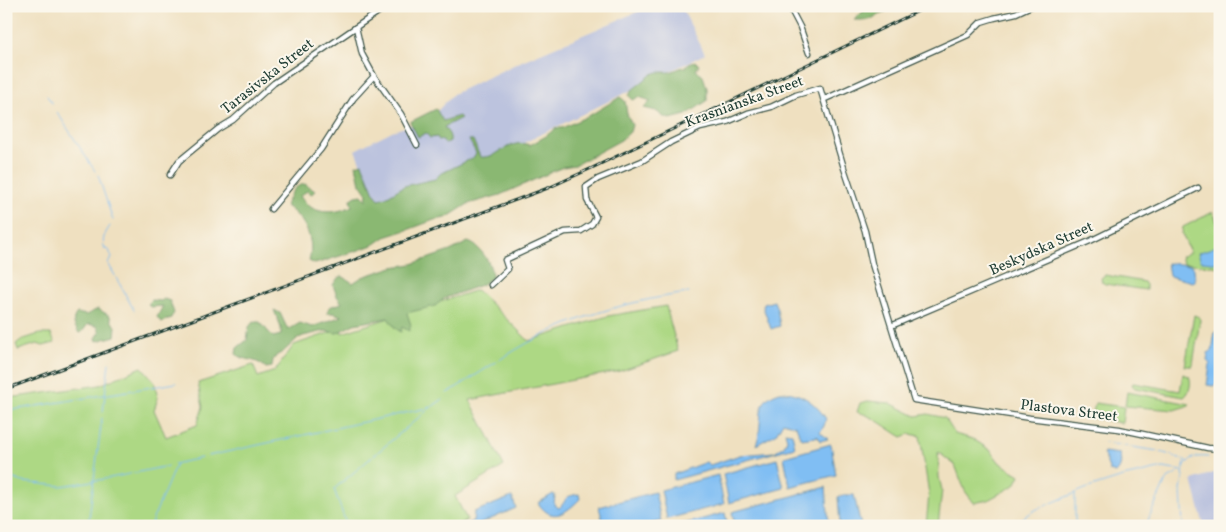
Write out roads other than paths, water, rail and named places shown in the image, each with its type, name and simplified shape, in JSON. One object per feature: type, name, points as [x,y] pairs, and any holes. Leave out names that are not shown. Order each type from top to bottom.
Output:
[{"type":"street","name":"Tarasivska Street","points":[[170,175],[179,161],[218,129],[233,120],[274,83],[388,6]]},
{"type":"street","points":[[789,6],[800,27],[809,53]]},
{"type":"street","points":[[891,326],[872,264],[865,232],[824,99],[968,35],[981,22],[1016,13],[1032,6]]},
{"type":"street","points":[[356,27],[362,54],[374,76],[401,114],[417,145]]},
{"type":"street","points":[[271,209],[321,149],[353,99],[374,76]]},
{"type":"street","name":"Krasnianska Street","points":[[491,285],[508,270],[505,260],[565,232],[581,231],[592,224],[596,217],[586,200],[586,187],[598,179],[642,160],[671,142],[700,128],[727,122],[748,112],[771,107],[796,95],[820,88],[824,99]]},
{"type":"street","name":"Beskydska Street","points":[[891,326],[1090,241],[1198,188]]},
{"type":"street","name":"Plastova Street","points":[[891,326],[914,400],[1030,418],[1119,429],[1220,449]]},
{"type":"water","points":[[1217,246],[1220,247],[1220,263],[1201,261],[1198,253]]},
{"type":"water","points":[[1167,263],[1192,265],[1195,281],[1169,276]]},
{"type":"water","points":[[774,301],[780,326],[771,329],[763,307],[764,304]]},
{"type":"water","points":[[1220,330],[1220,393],[1218,383],[1213,386],[1207,385],[1210,364],[1207,361],[1208,353],[1212,351],[1215,332]]},
{"type":"water","points":[[780,392],[801,396],[812,403],[826,419],[820,432],[828,439],[820,441],[817,435],[816,437],[801,439],[796,426],[783,422],[776,434],[756,445],[764,403],[767,399]]},
{"type":"water","points":[[785,432],[792,433],[795,447],[674,480],[674,474],[706,462],[710,465],[740,455],[774,452],[784,446],[787,439]]},
{"type":"water","points":[[831,444],[836,475],[790,487],[784,457]]},
{"type":"water","points":[[1104,452],[1120,454],[1120,467],[1115,473],[1110,471]]},
{"type":"water","points":[[777,459],[784,488],[729,503],[723,474]]},
{"type":"water","points":[[718,475],[724,504],[667,519],[661,490]]},
{"type":"water","points":[[826,487],[829,526],[735,526],[732,512]]},
{"type":"water","points":[[655,492],[661,521],[641,526],[604,526],[599,507]]},
{"type":"water","points":[[553,494],[555,495],[554,505],[559,508],[570,496],[579,494],[580,499],[564,512],[554,515],[548,513],[538,503]]},
{"type":"water","points":[[854,495],[861,526],[840,526],[838,497]]},
{"type":"water","points":[[512,497],[516,508],[475,526],[462,526],[473,521],[474,512]]},
{"type":"water","points":[[725,513],[728,526],[676,526]]},
{"type":"waterway","points":[[47,96],[52,103]]},
{"type":"waterway","points":[[57,112],[95,171]]},
{"type":"waterway","points":[[98,175],[113,220]]},
{"type":"waterway","points":[[110,226],[104,239],[105,249],[109,250],[112,258],[108,263],[134,310]]},
{"type":"waterway","points":[[447,393],[527,343],[574,321],[631,303],[689,293]]},
{"type":"waterway","points":[[103,412],[109,363]]},
{"type":"waterway","points":[[6,411],[176,383]]},
{"type":"waterway","points":[[433,406],[443,399]]},
{"type":"waterway","points":[[208,456],[432,407]]},
{"type":"waterway","points":[[347,526],[334,489],[430,408]]},
{"type":"waterway","points":[[88,526],[102,418]]},
{"type":"waterway","points":[[1105,443],[1158,451],[1185,460],[1181,491],[1183,526]]},
{"type":"waterway","points":[[1183,469],[1193,458],[1208,457]]},
{"type":"waterway","points":[[174,464],[201,458]]},
{"type":"waterway","points":[[150,526],[176,464]]},
{"type":"waterway","points":[[6,476],[23,482],[61,486],[168,466]]},
{"type":"waterway","points":[[1011,526],[1035,510],[1085,489],[1123,477],[1163,468],[1182,471]]},
{"type":"waterway","points":[[1146,526],[1166,480],[1180,472]]},
{"type":"waterway","points":[[1075,494],[1075,526]]},
{"type":"railway","points":[[6,389],[548,188],[929,6]]}]
